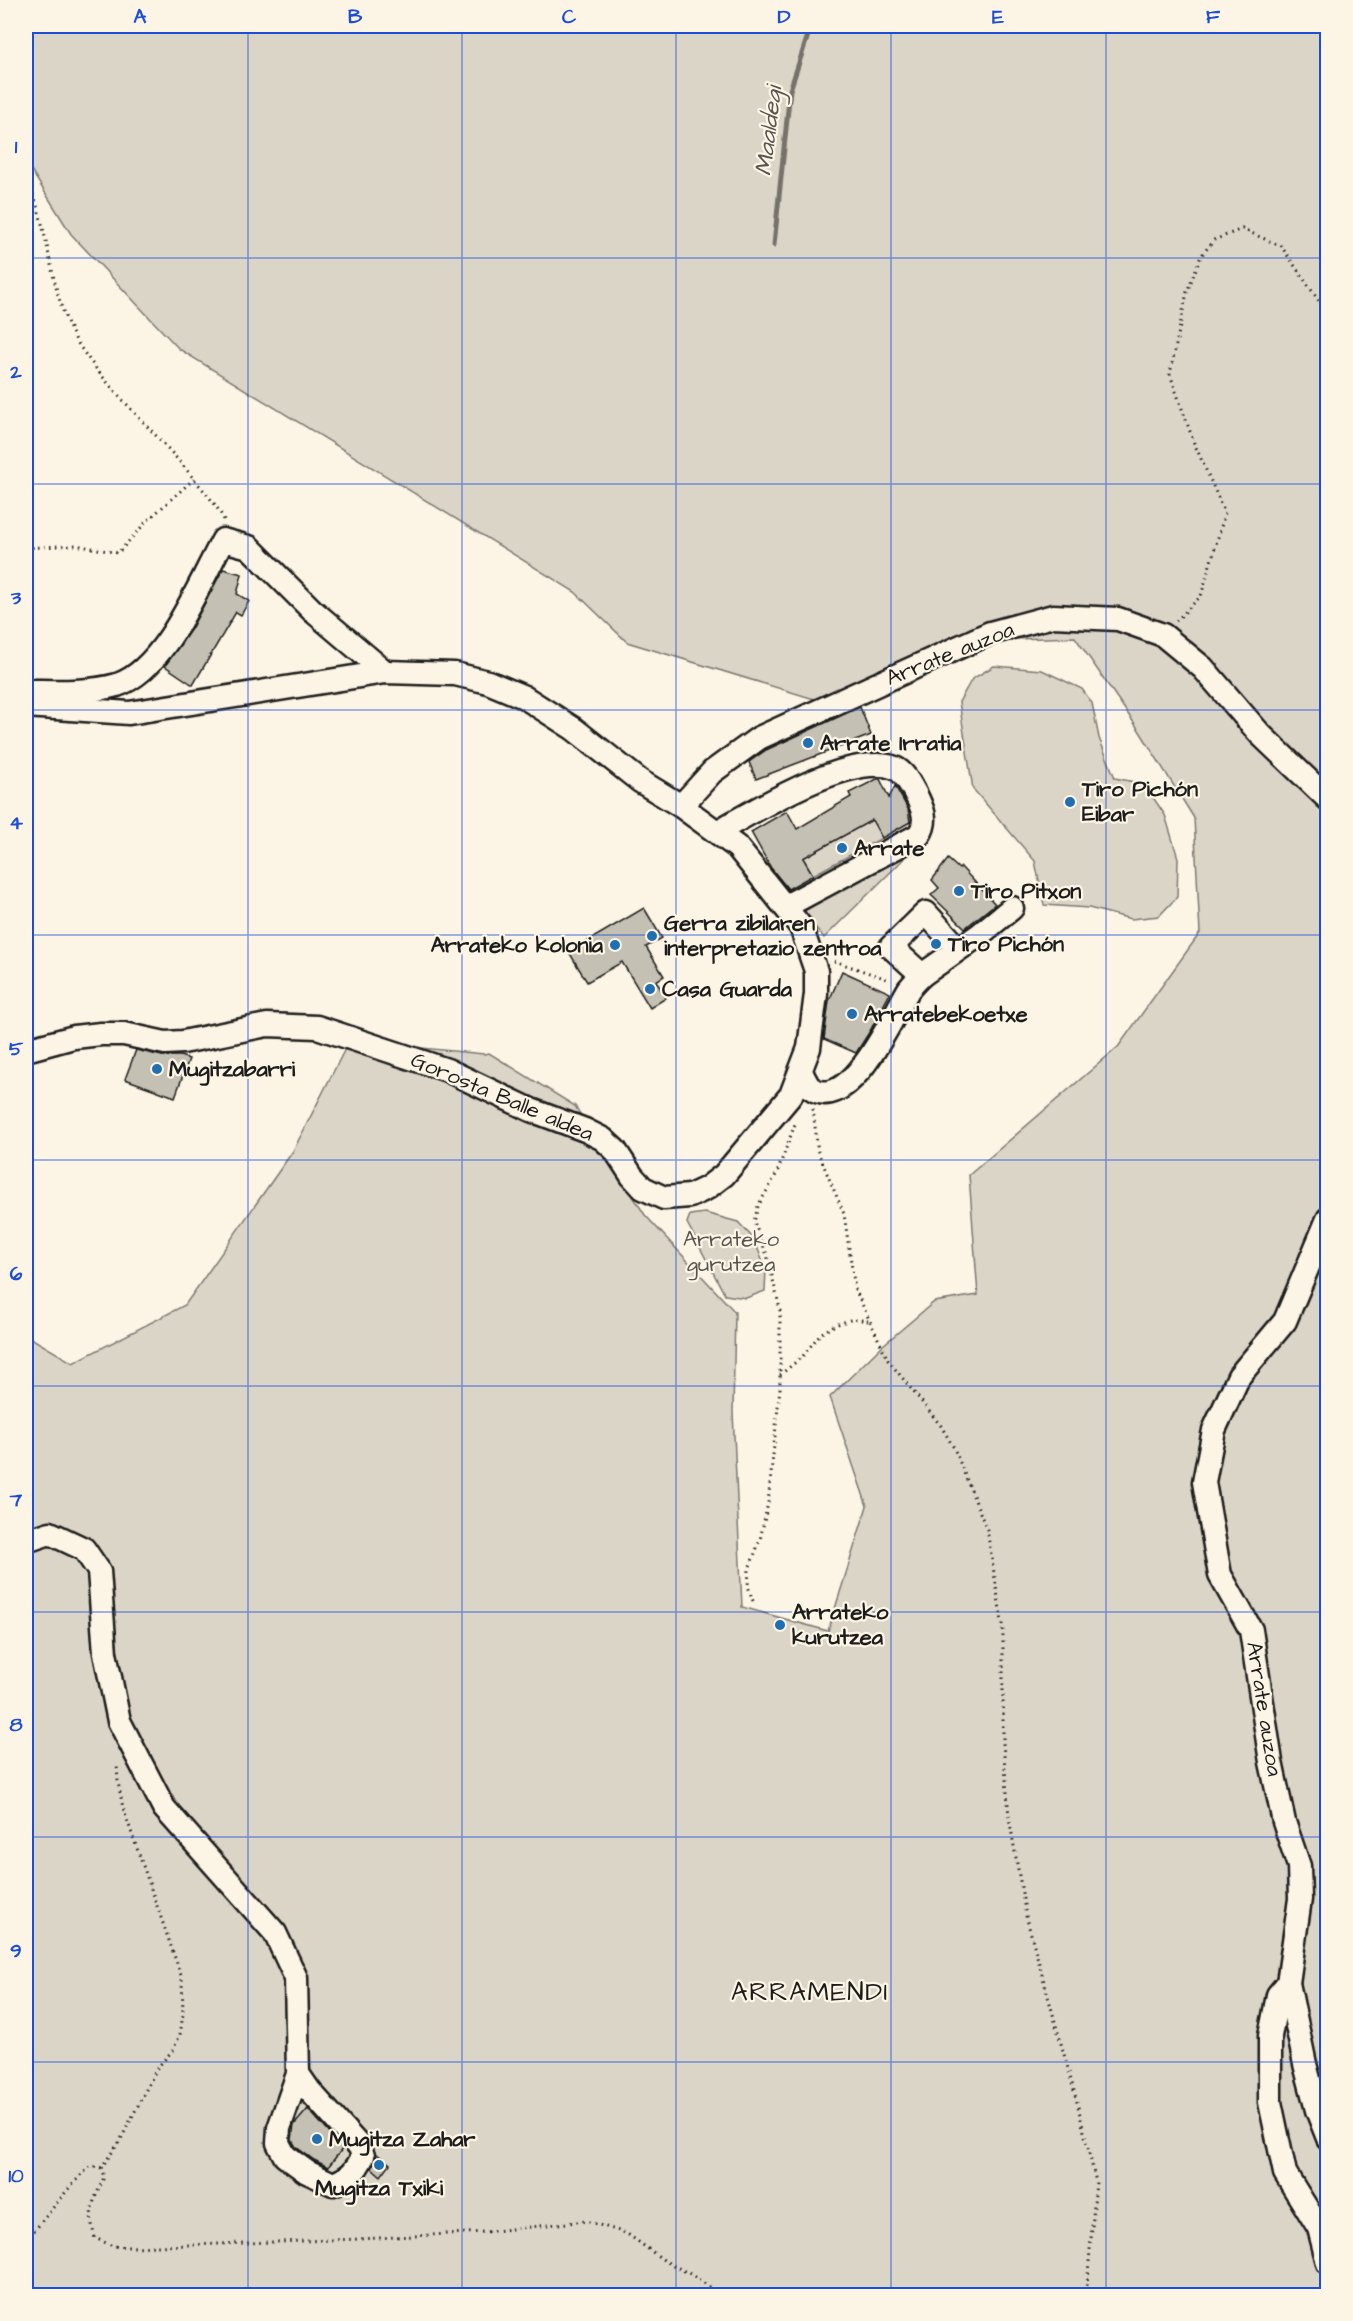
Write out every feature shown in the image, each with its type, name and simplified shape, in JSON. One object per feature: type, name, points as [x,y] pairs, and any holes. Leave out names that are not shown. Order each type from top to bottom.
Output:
[{"type":"street","points":[[26,692],[85,690],[117,685],[135,676],[167,643],[223,540],[249,547],[313,611],[385,672]]},
{"type":"street","name":"Arrate auzoa","points":[[681,806],[712,772],[759,738],[990,633],[1053,616],[1118,619],[1163,635],[1203,668],[1260,734],[1328,799]]},
{"type":"street","name":"Gorosta Balle aldea","points":[[26,706],[129,713],[385,672],[455,674],[488,682],[524,697],[574,729],[640,781],[681,806],[737,848],[801,927],[816,971],[816,994],[805,1080],[724,1175],[707,1188],[690,1196],[664,1198],[644,1188],[632,1176],[615,1150],[603,1139],[585,1130],[531,1110],[447,1070],[316,1027],[267,1025],[183,1042],[165,1042],[124,1034],[101,1034],[74,1037],[26,1050]]},
{"type":"street","points":[[717,832],[776,798],[843,771],[876,764],[897,768],[907,779],[926,818],[919,835],[786,906]]},
{"type":"street","points":[[805,1080],[823,1093],[836,1091],[848,1084],[863,1066],[916,981],[1012,908]]},
{"type":"street","points":[[916,981],[891,947],[926,913],[959,949]]},
{"type":"street","name":"Arrate auzoa","points":[[1328,1219],[1285,1321],[1239,1377],[1214,1430],[1204,1482],[1220,1575],[1251,1630],[1271,1762],[1284,1822],[1299,1866],[1300,1899],[1288,1983],[1305,2064],[1317,2110],[1328,2138]]},
{"type":"street","points":[[26,1541],[50,1533],[84,1548],[99,1571],[105,1653],[119,1721],[164,1808],[275,1933],[296,1978],[298,2074],[279,2128],[278,2142],[285,2156],[307,2172],[333,2184],[348,2178],[357,2169],[363,2156],[360,2147],[309,2090],[298,2074]]},
{"type":"street","name":"Arrate auzoa","points":[[1288,1983],[1278,1995],[1270,2036],[1270,2102],[1285,2173],[1318,2228],[1328,2263]]},
{"type":"path","points":[[26,178],[35,196],[68,324],[82,350],[106,381],[218,508],[224,520],[223,540]]},
{"type":"path","points":[[1163,635],[1201,596],[1226,513],[1194,443],[1170,374],[1187,292],[1201,256],[1214,240],[1242,230],[1281,246],[1328,314]]},
{"type":"path","points":[[26,548],[76,545],[118,553],[147,521],[194,479]]},
{"type":"path","points":[[810,952],[916,981]]},
{"type":"path","points":[[805,1080],[818,1152],[844,1214],[855,1290],[888,1360],[940,1426],[954,1448],[987,1530],[1003,1628],[1003,1743],[1011,1828],[1026,1916],[1076,2098],[1096,2182],[1086,2295]]},
{"type":"path","points":[[753,1601],[748,1586],[750,1569],[760,1540],[768,1503],[780,1376],[780,1309],[767,1255],[754,1222],[758,1206],[777,1173],[796,1120]]},
{"type":"path","points":[[780,1376],[803,1356],[820,1334],[835,1325],[853,1319],[868,1321]]},
{"type":"path","points":[[101,2168],[120,2141],[158,2068],[173,2050],[180,2035],[183,2013],[182,1978],[123,1808],[118,1782],[117,1756]]},
{"type":"path","points":[[26,2240],[81,2175],[91,2166],[101,2168]]},
{"type":"path","points":[[101,2168],[104,2177],[91,2206],[91,2223],[95,2238],[113,2246],[360,2239],[484,2232],[586,2221],[626,2234],[665,2261],[723,2295]]},
{"type":"green space","points":[[26,26],[1327,26],[1327,2295],[122,2296],[122,2292],[26,2290],[26,1335],[73,1363],[185,1305],[293,1151],[349,1041],[489,1053],[575,1106],[645,1215],[735,1312],[733,1412],[742,1607],[828,1631],[867,1506],[830,1397],[882,1346],[934,1302],[978,1295],[969,1175],[1118,1047],[1200,933],[1194,818],[1139,730],[1075,637],[1016,639],[814,699],[627,642],[575,592],[179,349],[71,234],[26,162]]},
{"type":"green space","name":"Tiro Pichón Eibar","points":[[994,666],[1042,670],[1082,689],[1092,703],[1099,738],[1115,778],[1144,784],[1165,815],[1178,858],[1177,897],[1159,916],[1131,919],[1089,908],[1044,905],[1035,861],[973,789],[959,702],[972,679]]},
{"type":"green space","name":"Arrate","points":[[872,820],[882,838],[813,875],[803,858]]},
{"type":"green space","name":"Arrate","points":[[917,839],[920,843],[824,938],[803,912]]},
{"type":"green space","name":"Arrateko gurutzea","points":[[705,1213],[738,1222],[754,1239],[766,1270],[765,1291],[746,1298],[725,1295],[687,1223],[690,1215]]},
{"type":"building","points":[[223,569],[242,574],[237,594],[249,601],[241,615],[236,612],[193,685],[165,666],[191,629]]},
{"type":"building","name":"Arrate Irratia","points":[[860,707],[871,735],[756,779],[749,762],[766,750]]},
{"type":"building","points":[[880,779],[889,798],[895,786],[908,809],[910,822],[882,838],[872,820],[803,858],[813,875],[788,889],[771,868],[751,832],[787,811],[797,829],[851,797],[849,793]]},
{"type":"building","name":"Tiro Pitxon","points":[[948,859],[959,869],[961,867],[995,904],[965,928],[931,895],[939,888],[932,880]]},
{"type":"building","name":"Arrateko kolonia","points":[[644,908],[662,938],[646,947],[664,976],[656,981],[666,998],[650,1008],[622,962],[587,982],[569,952]]},
{"type":"building","name":"Arratebekoetxe","points":[[842,971],[890,993],[856,1053],[824,1039],[829,1001]]},
{"type":"building","name":"Mugitzabarri","points":[[136,1050],[189,1059],[175,1097],[125,1079]]},
{"type":"building","name":"Mugitza Zahar","points":[[308,2109],[343,2148],[328,2167],[296,2147],[292,2140],[294,2125]]},
{"type":"building","name":"Mugitza Txiki","points":[[377,2154],[390,2164],[381,2176],[372,2168]]},
{"type":"waterway","name":"Maaldegi","points":[[774,245],[790,90],[811,26]]},
{"type":"place","name":"Arrate Irratia","points":[[808,743]]},
{"type":"place","name":"Tiro Pichón Eibar","points":[[1070,802]]},
{"type":"place","name":"Arrate","points":[[842,848]]},
{"type":"place","name":"Tiro Pitxon","points":[[959,891]]},
{"type":"place","name":"Gerra zibilaren interpretazio zentroa","points":[[652,936]]},
{"type":"place","name":"Tiro Pichón","points":[[936,944]]},
{"type":"place","name":"Arrateko kolonia","points":[[615,945]]},
{"type":"place","name":"Casa Guarda","points":[[650,989]]},
{"type":"place","name":"Arratebekoetxe","points":[[852,1014]]},
{"type":"place","name":"Mugitzabarri","points":[[157,1069]]},
{"type":"place","name":"Arrateko kurutzea","points":[[780,1625]]},
{"type":"place","name":"Mugitza Zahar","points":[[317,2139]]},
{"type":"place","name":"Mugitza Txiki","points":[[379,2165]]},
{"type":"district","name":"ARRAMENDI","points":[[810,1992]]}]
